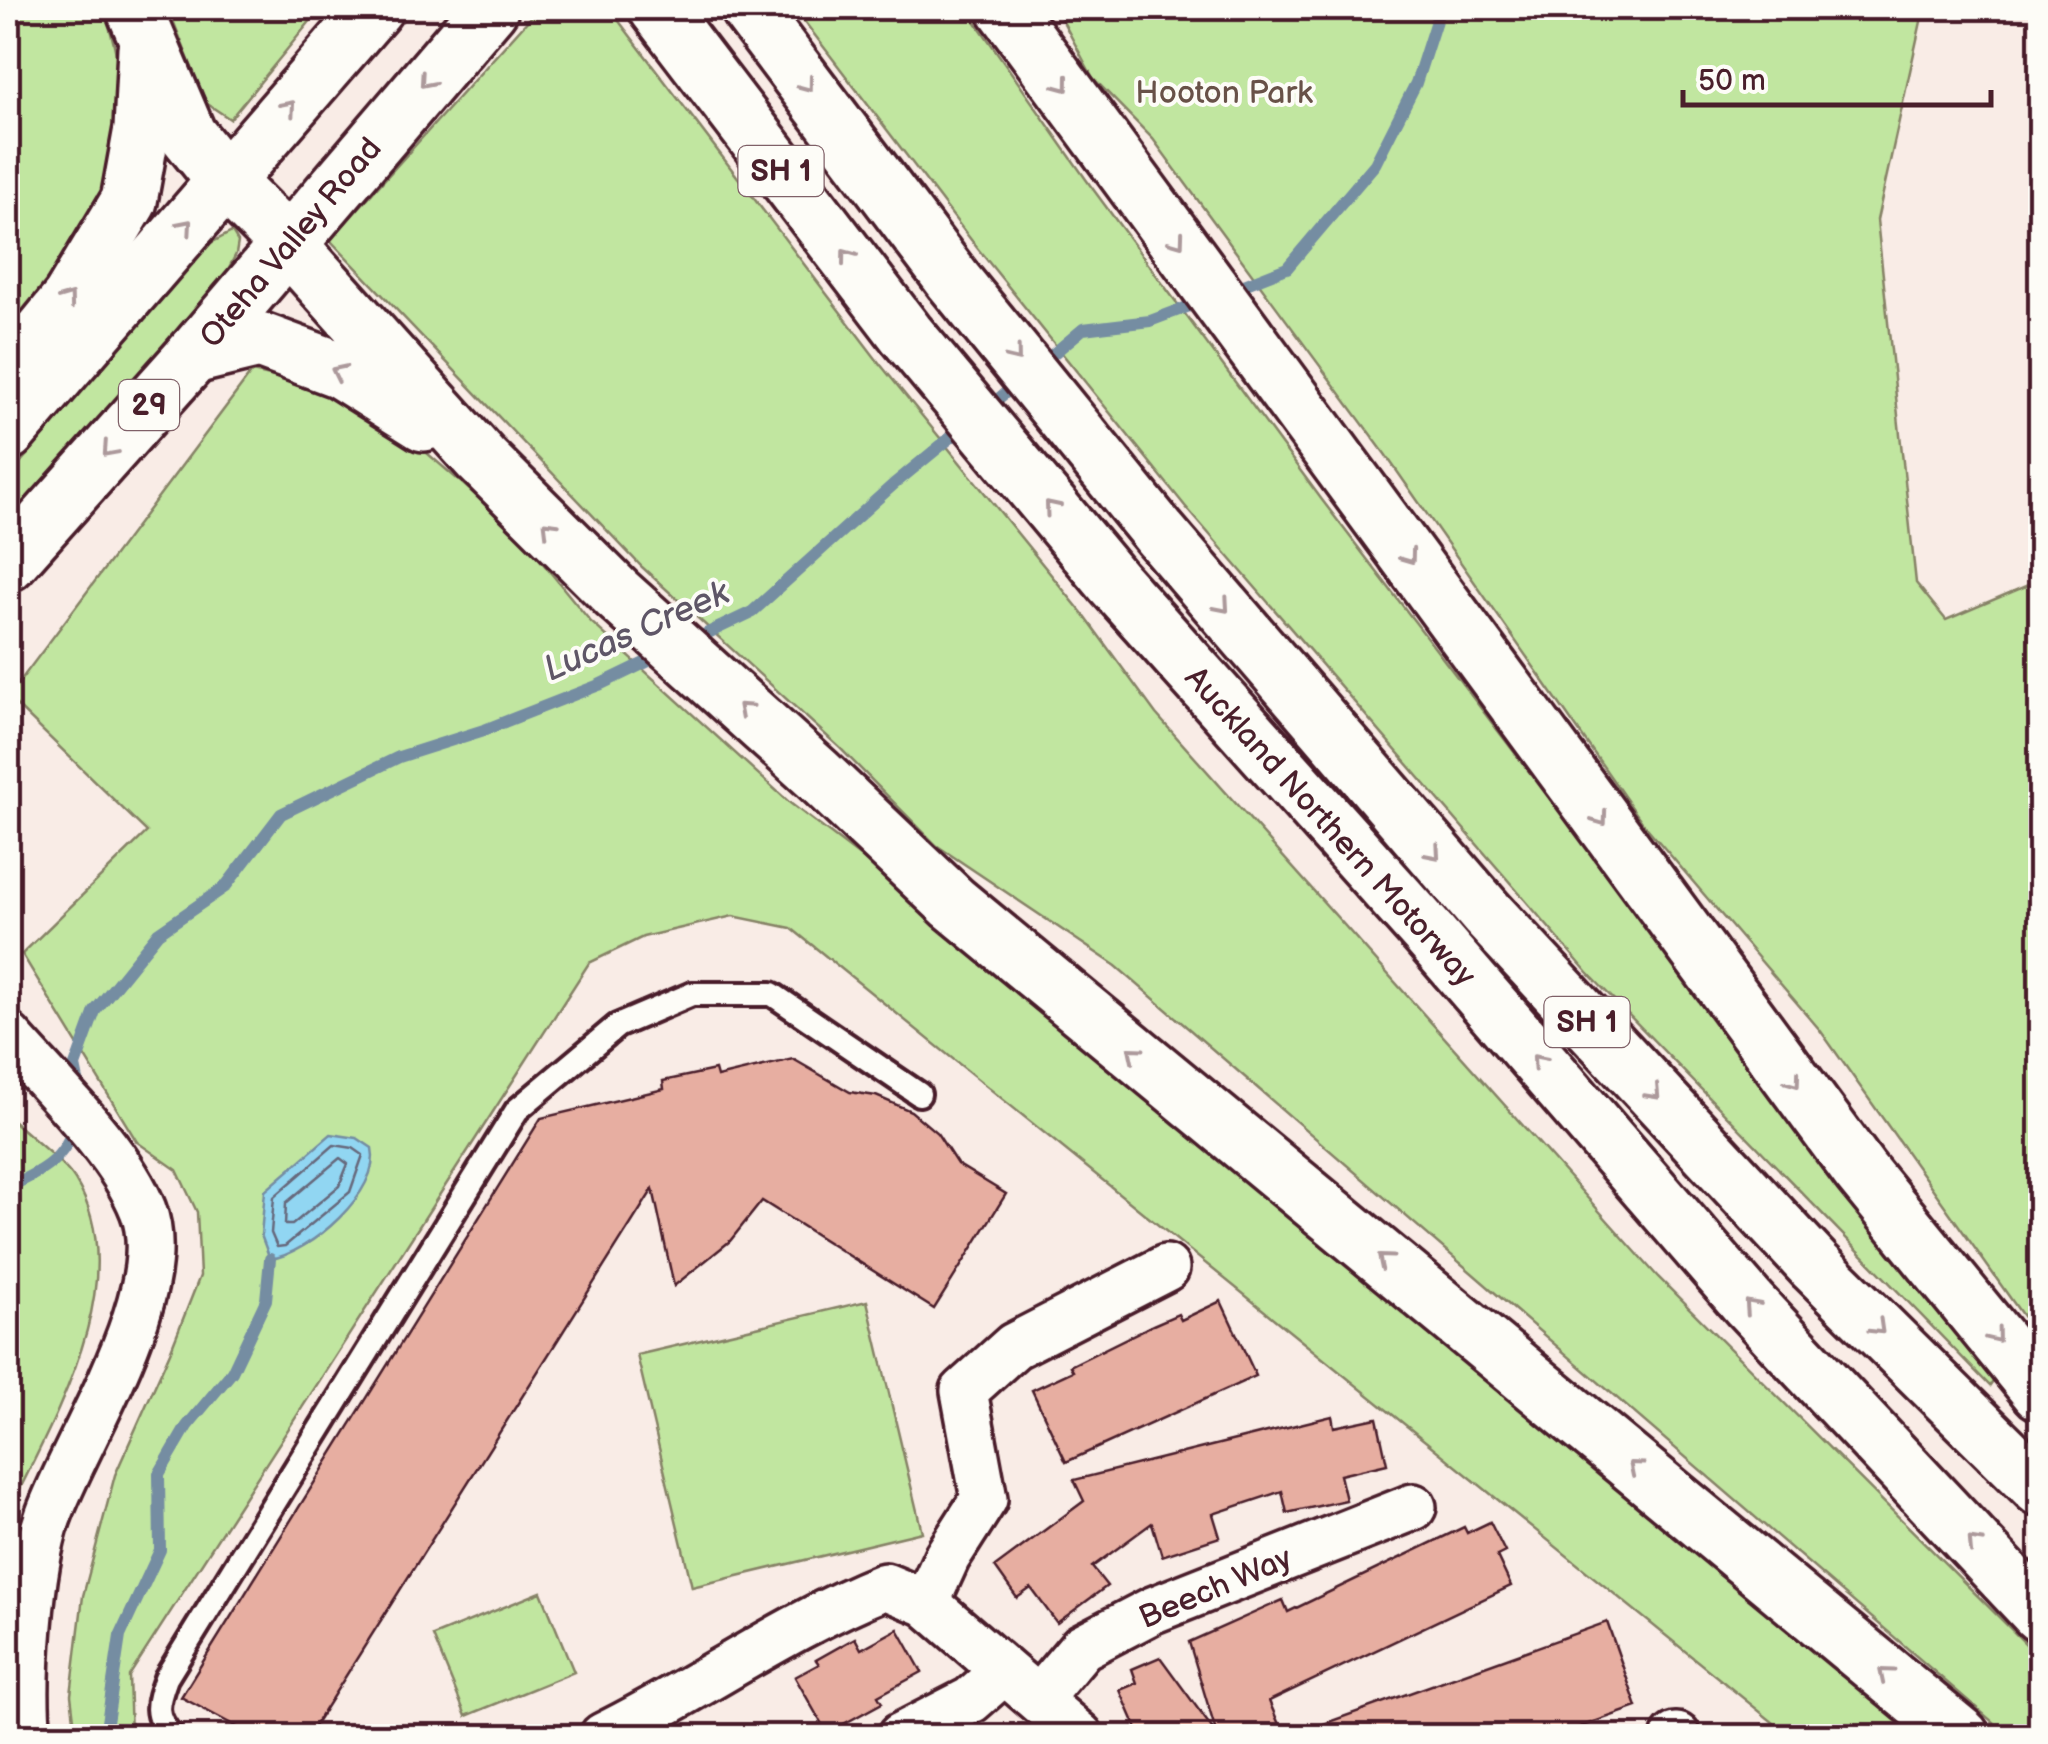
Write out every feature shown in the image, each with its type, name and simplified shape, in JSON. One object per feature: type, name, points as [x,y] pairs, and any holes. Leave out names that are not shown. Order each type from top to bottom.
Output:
[{"type":"main road","points":[[8,432],[374,8]]},
{"type":"main road","name":"Oteha Valley Road","points":[[8,564],[193,356],[490,8]]},
{"type":"main road","name":"Auckland Northern Motorway","points":[[656,8],[906,334],[1113,582],[1428,933],[1750,1304],[2040,1614]]},
{"type":"main road","name":"Auckland Northern Motorway","points":[[748,8],[953,280],[1159,532],[1486,914],[1815,1266],[2040,1488]]},
{"type":"main road","points":[[1005,8],[1860,1171],[2040,1392]]},
{"type":"main road","points":[[140,23],[188,135],[225,181],[481,459],[617,594],[953,903],[1960,1736]]},
{"type":"main road","points":[[8,375],[70,299],[129,200],[142,129],[140,23]]},
{"type":"main road","points":[[193,356],[259,340],[340,370],[481,459]]},
{"type":"street","points":[[8,1036],[127,1178],[144,1212],[149,1244],[148,1268],[122,1359],[47,1520],[28,1644],[28,1736]]},
{"type":"street","points":[[926,1604],[947,1558],[984,1499],[964,1392],[1014,1346],[1166,1268]]},
{"type":"street","name":"Beech Way","points":[[1039,1698],[1082,1647],[1153,1610],[1413,1506]]},
{"type":"street","points":[[603,1736],[675,1701],[724,1667],[838,1605],[885,1586],[926,1604],[1080,1736]]},
{"type":"street","points":[[901,1736],[971,1700],[1002,1672]]},
{"type":"lane","points":[[172,1736],[162,1726],[156,1704],[166,1678],[516,1110],[617,1026],[692,994],[772,994],[919,1094]]},
{"type":"green space","points":[[8,8],[103,8],[117,56],[121,100],[117,141],[106,180],[89,217],[66,254],[8,327]]},
{"type":"green space","points":[[168,8],[321,8],[230,119],[206,103]]},
{"type":"green space","points":[[539,8],[609,8],[880,364],[1083,614],[1156,714],[1658,1277],[2040,1658],[2040,1736],[2009,1736],[1116,966],[936,845],[840,748],[642,567],[330,240]]},
{"type":"green space","points":[[794,8],[966,8],[1090,185],[1322,500],[1875,1225],[2000,1372],[1990,1386],[1588,973],[1185,506],[978,249]]},
{"type":"green space","name":"Hooton Park","points":[[1056,8],[1924,8],[1877,220],[1916,583],[1946,620],[2040,580],[2040,1340],[1820,1030],[1642,822],[1385,454],[1153,139],[1093,78]]},
{"type":"green space","points":[[232,232],[238,242],[236,254],[222,281],[8,535],[8,477],[209,244]]},
{"type":"green space","points":[[252,372],[339,391],[427,453],[514,528],[591,622],[790,803],[919,901],[1935,1736],[1790,1736],[791,928],[733,916],[643,937],[589,963],[129,1676],[131,1736],[76,1736],[71,1695],[83,1596],[115,1475],[200,1276],[197,1212],[177,1170],[137,1142],[22,954],[147,832],[8,697]]},
{"type":"green space","points":[[8,1116],[75,1180],[92,1219],[97,1261],[93,1305],[81,1350],[65,1394],[8,1513]]},
{"type":"green space","points":[[867,1301],[922,1532],[692,1587],[637,1355]]},
{"type":"green space","points":[[541,1592],[574,1672],[466,1716],[433,1636]]},
{"type":"water","points":[[331,1134],[357,1138],[372,1148],[366,1183],[322,1233],[286,1255],[270,1259],[261,1235],[265,1191]]},
{"type":"building","points":[[793,1059],[850,1092],[876,1096],[911,1111],[937,1133],[957,1164],[1006,1194],[934,1309],[762,1201],[730,1241],[674,1286],[653,1189],[308,1736],[254,1736],[181,1697],[541,1118],[664,1089],[663,1081],[715,1070],[717,1077]]},
{"type":"building","points":[[1221,1301],[1256,1376],[1066,1462],[1032,1390],[1073,1371],[1070,1366],[1153,1325],[1178,1314],[1181,1320]]},
{"type":"building","points":[[1332,1416],[1334,1427],[1377,1418],[1387,1464],[1340,1475],[1346,1500],[1287,1513],[1282,1491],[1213,1514],[1220,1537],[1162,1556],[1152,1523],[1092,1567],[1107,1586],[1057,1623],[1031,1588],[1017,1598],[995,1567],[1084,1501],[1074,1480]]},
{"type":"building","points":[[1490,1522],[1505,1552],[1497,1556],[1511,1586],[1269,1701],[1284,1736],[1140,1736],[1120,1690],[1137,1683],[1132,1669],[1160,1657],[1217,1735],[1189,1642],[1283,1600],[1288,1612],[1464,1527],[1467,1533]]},
{"type":"building","points":[[1607,1622],[1637,1707],[1554,1736],[1302,1736],[1301,1732]]},
{"type":"building","points":[[898,1629],[922,1672],[878,1696],[882,1703],[827,1733],[795,1677],[855,1638],[861,1649]]},
{"type":"waterway","name":"Lucas Creek","points":[[1231,290],[1287,268],[1375,164],[1416,83],[1440,8]]},
{"type":"waterway","name":"Lucas Creek","points":[[1040,365],[1083,329],[1150,321],[1203,301]]},
{"type":"waterway","name":"Lucas Creek","points":[[986,409],[1021,380]]},
{"type":"waterway","name":"Lucas Creek","points":[[689,642],[752,612],[966,425]]},
{"type":"waterway","name":"Lucas Creek","points":[[81,1095],[75,1066],[95,1011],[158,933],[225,887],[281,814],[399,757],[484,730],[599,685],[661,655]]},
{"type":"waterway","name":"Lucas Creek","points":[[8,1187],[58,1156],[74,1124]]},
{"type":"waterway","points":[[105,1736],[120,1636],[160,1550],[159,1474],[187,1426],[232,1372],[266,1300],[270,1259]]}]
